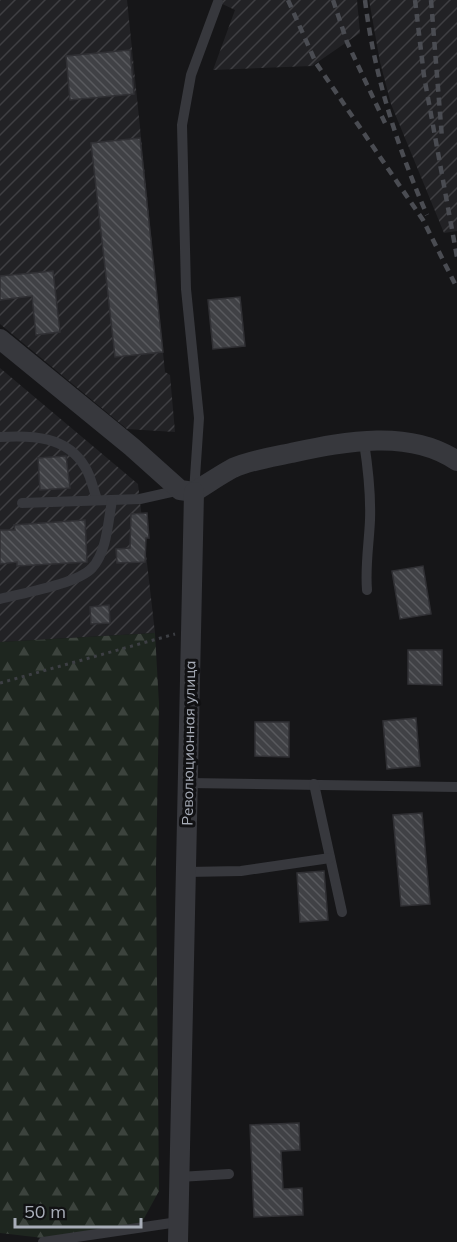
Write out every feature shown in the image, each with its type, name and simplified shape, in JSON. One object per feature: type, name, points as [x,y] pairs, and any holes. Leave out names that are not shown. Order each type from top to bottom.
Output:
[{"type":"street","points":[[0,339],[187,491],[234,468],[257,460],[342,442],[393,441],[422,445],[457,461]]},
{"type":"street","name":"Революционная улица","points":[[178,1242],[191,630],[187,491]]},
{"type":"lane","points":[[22,503],[140,499],[187,491],[199,418],[186,290],[182,125],[191,75],[218,2]]},
{"type":"lane","points":[[0,437],[50,438],[70,450],[86,467],[97,499]]},
{"type":"lane","points":[[364,441],[370,482],[370,521],[365,564],[367,590]]},
{"type":"lane","points":[[0,599],[81,576],[93,567],[102,548],[112,501]]},
{"type":"lane","points":[[189,783],[457,786]]},
{"type":"lane","points":[[314,784],[342,912]]},
{"type":"lane","points":[[187,872],[241,871],[330,858]]},
{"type":"lane","points":[[178,1177],[229,1174]]},
{"type":"lane","points":[[43,1242],[178,1222]]},
{"type":"path","points":[[0,683],[191,630]]},
{"type":"shaded area","points":[[0,0],[127,0],[165,372],[170,375],[175,432],[127,429],[0,324]]},
{"type":"shaded area","points":[[214,0],[357,0],[360,33],[312,66],[213,70],[235,10]]},
{"type":"shaded area","points":[[369,0],[457,0],[457,231],[444,233],[391,104],[380,62]]},
{"type":"shaded area","points":[[0,368],[138,484],[155,633],[0,642]]},
{"type":"green space","points":[[155,633],[159,704],[156,869],[159,1191],[141,1224],[43,1238],[0,1233],[0,642]]},
{"type":"building","points":[[130,50],[134,94],[70,100],[66,56]]},
{"type":"building","points":[[140,138],[163,352],[115,357],[91,143]]},
{"type":"building","points":[[53,271],[60,332],[36,335],[32,296],[0,300],[0,276]]},
{"type":"building","points":[[240,297],[245,346],[213,349],[208,300]]},
{"type":"building","points":[[66,456],[70,488],[40,490],[38,458]]},
{"type":"building","points":[[147,513],[149,538],[146,538],[145,562],[117,563],[116,549],[130,548],[131,514]]},
{"type":"building","points":[[85,520],[87,562],[17,566],[17,562],[0,564],[0,530],[15,530],[14,525]]},
{"type":"building","points":[[423,566],[431,614],[400,619],[392,571]]},
{"type":"building","points":[[109,605],[110,623],[91,624],[90,607]]},
{"type":"building","points":[[408,650],[442,650],[442,685],[408,684]]},
{"type":"building","points":[[416,718],[420,766],[387,769],[383,721]]},
{"type":"building","points":[[255,722],[289,722],[289,757],[255,756]]},
{"type":"building","points":[[422,813],[430,904],[401,906],[393,815]]},
{"type":"building","points":[[324,871],[328,920],[300,922],[297,873]]},
{"type":"building","points":[[299,1123],[300,1150],[281,1151],[283,1189],[302,1188],[303,1215],[254,1217],[250,1125]]},
{"type":"railway","points":[[288,0],[316,63],[423,220],[457,288]]},
{"type":"railway","points":[[333,0],[347,42],[385,123]]},
{"type":"railway","points":[[365,0],[374,56],[388,110],[427,215]]},
{"type":"railway","points":[[415,0],[424,76],[457,257]]},
{"type":"railway","points":[[431,0],[442,138]]}]
